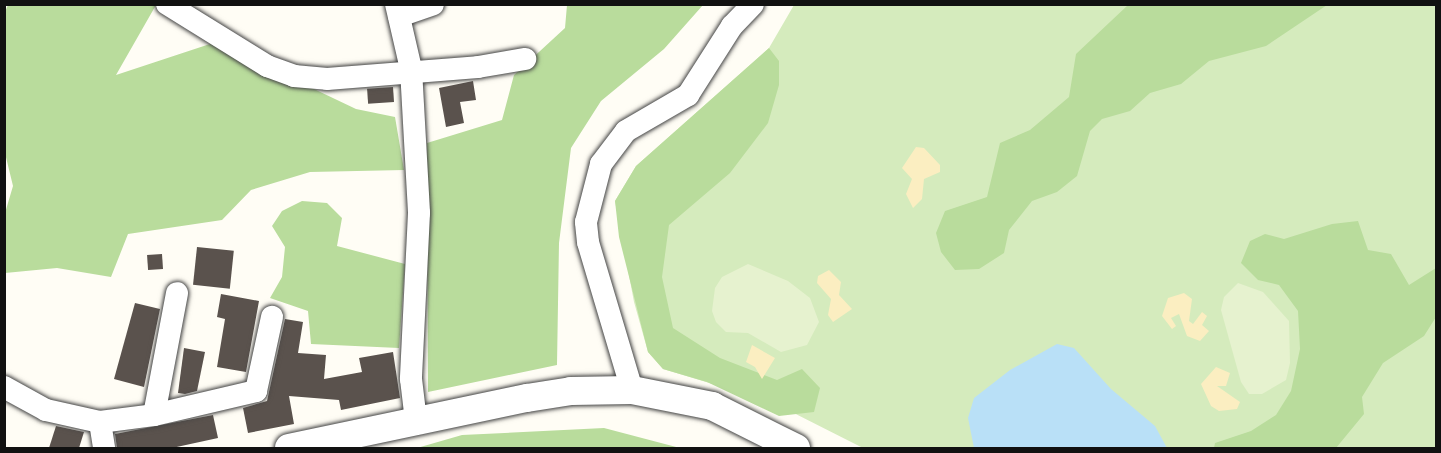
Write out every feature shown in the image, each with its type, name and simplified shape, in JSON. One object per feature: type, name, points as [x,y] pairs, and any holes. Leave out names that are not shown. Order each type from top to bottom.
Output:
[{"type":"street","points":[[416,421],[411,379],[420,213],[411,69],[398,10],[433,4]]},
{"type":"street","points":[[632,390],[588,242],[586,222],[601,164],[626,131],[688,95],[732,26],[753,4]]},
{"type":"street","points":[[176,6],[267,66],[294,75],[327,79],[411,69],[478,68],[525,59]]},
{"type":"street","points":[[154,416],[177,293]]},
{"type":"street","points":[[4,387],[45,410],[100,422],[154,416],[256,391],[272,317]]},
{"type":"street","points":[[290,448],[572,391],[632,390],[712,406],[796,448]]},
{"type":"street","points":[[100,422],[104,448]]},
{"type":"green space","points":[[8,5],[156,5],[116,75],[219,41],[303,72],[314,89],[356,109],[395,117],[404,170],[310,172],[251,190],[222,220],[128,234],[111,277],[57,268],[5,273],[5,213],[13,186],[4,149],[4,14]]},
{"type":"green space","points":[[567,5],[703,5],[664,49],[601,101],[571,148],[559,243],[557,365],[428,392],[427,143],[502,120],[514,75],[565,28]]},
{"type":"green space","points":[[794,5],[1436,5],[1436,448],[863,448],[772,402],[663,369],[648,352],[634,302],[615,201],[636,166],[769,48]]},
{"type":"green space","points":[[1128,5],[1327,5],[1266,46],[1209,61],[1181,84],[1150,93],[1130,111],[1102,119],[1090,131],[1077,176],[1057,192],[1032,201],[1009,230],[1004,253],[979,269],[955,270],[941,252],[936,233],[945,211],[987,197],[1000,143],[1030,130],[1069,97],[1076,54]]},
{"type":"green space","points":[[769,48],[779,61],[779,85],[768,123],[730,173],[669,225],[662,277],[673,328],[720,358],[777,380],[802,369],[820,388],[814,412],[779,416],[707,382],[663,369],[648,352],[619,237],[615,201],[636,166]]},
{"type":"green space","points":[[302,201],[327,203],[342,218],[337,246],[405,264],[399,348],[311,344],[308,311],[270,298],[282,277],[285,247],[272,226],[282,211]]},
{"type":"green space","points":[[1358,221],[1368,250],[1391,254],[1409,285],[1436,268],[1436,317],[1424,336],[1383,363],[1362,397],[1364,414],[1336,448],[1214,448],[1215,443],[1251,431],[1276,415],[1291,391],[1300,349],[1298,311],[1279,285],[1258,280],[1241,263],[1250,241],[1265,234],[1284,239],[1332,224]]},
{"type":"green space","points":[[748,264],[788,281],[810,298],[819,322],[807,345],[781,352],[748,333],[726,332],[716,322],[712,311],[715,288],[722,277]]},
{"type":"green space","points":[[1238,283],[1263,292],[1289,321],[1290,363],[1286,380],[1262,394],[1249,394],[1241,382],[1221,310],[1224,297]]},
{"type":"green space","points":[[604,428],[680,448],[417,448],[462,435]]},
{"type":"sand","points":[[916,147],[924,148],[940,165],[940,172],[924,179],[922,199],[913,208],[906,194],[912,179],[902,168]]},
{"type":"sand","points":[[829,270],[841,282],[839,295],[852,309],[833,322],[828,315],[831,299],[817,283],[818,276]]},
{"type":"sand","points":[[1184,293],[1192,299],[1189,321],[1193,324],[1202,312],[1207,316],[1202,325],[1209,331],[1200,341],[1187,336],[1179,314],[1171,318],[1176,326],[1172,329],[1162,316],[1168,298]]},
{"type":"sand","points":[[752,345],[775,358],[762,379],[755,367],[746,362]]},
{"type":"sand","points":[[1216,367],[1230,373],[1226,386],[1217,386],[1240,402],[1237,409],[1219,411],[1211,406],[1201,384]]},
{"type":"water","points":[[1057,344],[1074,348],[1111,389],[1155,426],[1167,448],[974,448],[968,418],[974,398],[1010,370]]},
{"type":"building","points":[[473,81],[476,100],[460,102],[464,123],[446,127],[439,88]]},
{"type":"building","points":[[393,87],[394,102],[368,104],[367,89]]},
{"type":"building","points":[[197,247],[234,251],[230,289],[193,285]]},
{"type":"building","points":[[162,254],[163,269],[148,270],[147,255]]},
{"type":"building","points":[[221,294],[259,301],[246,372],[217,367],[225,319],[217,317]]},
{"type":"building","points":[[135,303],[160,309],[144,387],[114,379]]},
{"type":"building","points":[[285,319],[303,322],[298,353],[326,355],[324,379],[362,372],[359,358],[393,352],[400,398],[341,410],[339,400],[289,396],[294,424],[248,433],[243,408],[267,401]]},
{"type":"building","points":[[184,348],[205,352],[197,391],[185,394],[178,393]]},
{"type":"building","points":[[213,415],[218,438],[172,448],[117,448],[115,434]]},
{"type":"building","points":[[56,426],[84,432],[79,448],[49,448]]}]
